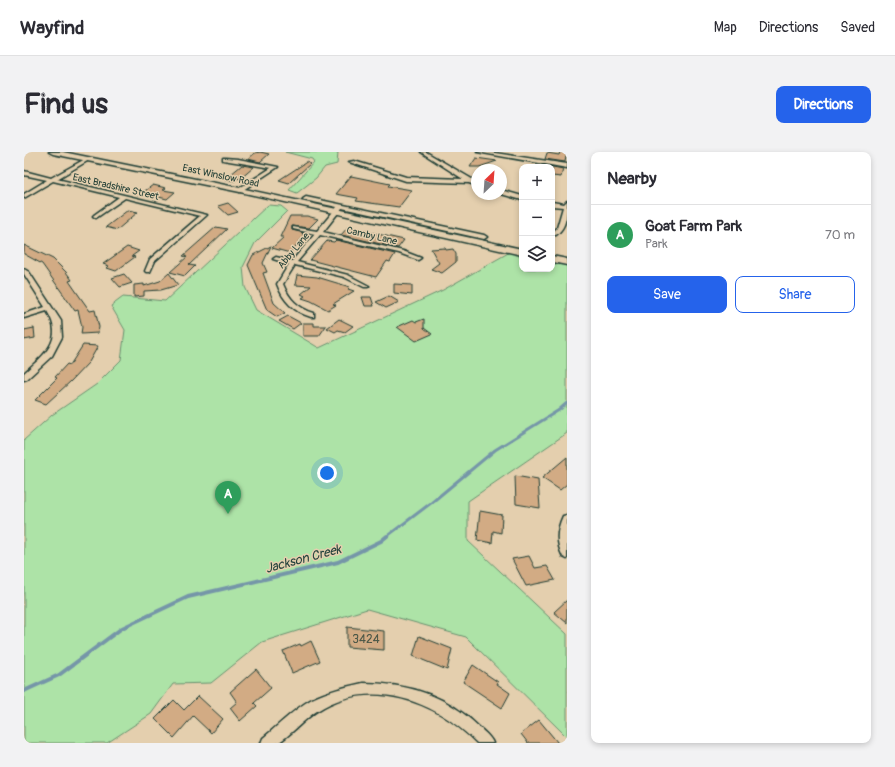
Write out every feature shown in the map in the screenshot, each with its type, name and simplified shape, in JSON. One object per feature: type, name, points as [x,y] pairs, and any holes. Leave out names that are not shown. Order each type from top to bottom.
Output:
[{"type":"main road","name":"East Winslow Road","points":[[53,152],[338,209],[519,251]]},
{"type":"main road","points":[[555,260],[567,262]]},
{"type":"street","points":[[423,152],[470,181]]},
{"type":"street","points":[[479,152],[567,166]]},
{"type":"street","points":[[225,159],[275,167],[240,190]]},
{"type":"street","points":[[24,196],[87,160]]},
{"type":"street","points":[[352,162],[406,179],[470,181]]},
{"type":"street","name":"East Bradshire Street","points":[[24,173],[204,216],[152,260],[148,271]]},
{"type":"street","points":[[507,194],[519,197]]},
{"type":"street","points":[[96,216],[124,197]]},
{"type":"street","name":"East Winslow Road","points":[[306,199],[338,209],[484,237]]},
{"type":"street","points":[[555,204],[567,205],[560,230],[555,233]]},
{"type":"street","name":"Abby Lane","points":[[311,315],[303,312],[283,295],[280,284],[294,262],[320,233],[338,209]]},
{"type":"street","name":"Camby Lane","points":[[295,228],[401,252],[418,258]]},
{"type":"street","points":[[276,259],[294,262],[346,276],[366,286]]},
{"type":"street","points":[[24,271],[28,273],[48,308],[58,321],[58,337],[49,354],[24,377]]},
{"type":"street","points":[[24,316],[48,308]]},
{"type":"street","points":[[567,519],[564,526],[563,537],[563,544],[567,554]]},
{"type":"street","points":[[268,743],[306,711],[325,700],[356,690],[382,689],[400,691],[419,696],[443,708],[460,719],[486,743]]},
{"type":"green space","points":[[285,152],[338,152],[337,164],[325,167],[316,178],[297,193],[289,190],[314,162],[312,159]]},
{"type":"green space","points":[[268,205],[281,206],[287,211],[255,243],[243,267],[245,287],[256,310],[319,348],[443,290],[510,252],[519,254],[519,272],[555,272],[555,262],[567,264],[567,433],[468,501],[468,541],[567,634],[567,737],[466,637],[367,609],[262,642],[211,683],[173,684],[151,714],[107,743],[24,743],[24,440],[52,415],[97,384],[121,360],[125,330],[111,306],[123,297],[165,301]]},
{"type":"building","points":[[260,152],[269,154],[260,162],[248,159],[255,153]]},
{"type":"building","points":[[560,152],[567,152],[565,162],[545,159],[547,153],[559,155]]},
{"type":"building","points":[[476,158],[497,161],[488,164],[472,164]]},
{"type":"building","points":[[308,161],[310,164],[289,183],[279,180]]},
{"type":"building","points":[[242,165],[254,167],[240,179],[238,178],[235,181],[225,179]]},
{"type":"building","points":[[555,167],[563,169],[561,177],[555,176]]},
{"type":"building","points":[[351,176],[390,184],[388,186],[412,190],[399,207],[356,201],[358,198],[336,194]]},
{"type":"building","points":[[153,185],[166,188],[163,190],[175,192],[167,199],[142,193]]},
{"type":"building","points":[[228,203],[238,212],[228,215],[218,206]]},
{"type":"building","points":[[128,210],[138,212],[117,230],[106,227]]},
{"type":"building","points":[[290,216],[307,216],[318,219],[309,228],[292,226],[292,230],[304,233],[302,234],[305,235],[290,253],[272,248],[284,237],[280,237]]},
{"type":"building","points":[[216,227],[227,229],[189,265],[195,266],[185,276],[170,272],[187,257],[183,256]]},
{"type":"building","points":[[348,227],[404,240],[398,248],[341,235]]},
{"type":"building","points":[[336,240],[395,254],[390,262],[387,261],[376,277],[310,260],[327,241],[334,242]]},
{"type":"building","points":[[24,245],[53,259],[66,272],[72,280],[69,281],[90,311],[95,310],[99,327],[98,333],[81,334],[82,327],[78,310],[75,311],[42,264],[24,254]]},
{"type":"building","points":[[271,246],[263,263],[267,272],[263,273],[274,303],[285,313],[277,317],[267,310],[248,265],[253,255]]},
{"type":"building","points":[[127,247],[139,251],[132,256],[135,257],[116,271],[107,268],[109,266],[103,264]]},
{"type":"building","points":[[445,248],[446,250],[453,249],[456,254],[456,262],[442,273],[431,269],[439,263],[431,249]]},
{"type":"building","points":[[169,273],[178,285],[161,290],[144,291],[144,296],[134,297],[134,285],[144,284],[144,286],[160,281]]},
{"type":"building","points":[[124,274],[132,283],[120,287],[112,278]]},
{"type":"building","points":[[297,275],[317,277],[350,287],[348,289],[354,291],[333,304],[336,305],[328,310],[302,298],[305,296],[301,294],[311,286],[295,285]]},
{"type":"building","points":[[394,284],[412,285],[412,295],[394,293]]},
{"type":"building","points":[[389,296],[399,302],[386,308],[376,302]]},
{"type":"building","points":[[362,297],[371,297],[374,306],[365,306]]},
{"type":"building","points":[[288,316],[301,323],[293,329],[279,321]]},
{"type":"building","points":[[339,319],[353,326],[345,332],[338,330],[335,332],[327,328]]},
{"type":"building","points":[[424,319],[424,328],[432,334],[416,341],[397,327],[413,320],[416,322]]},
{"type":"building","points":[[303,323],[314,323],[314,326],[326,326],[319,336],[303,336]]},
{"type":"building","points":[[34,328],[35,338],[24,340],[24,330]]},
{"type":"building","points":[[83,345],[98,346],[89,362],[46,404],[35,400],[57,378],[55,377],[67,364],[70,365]]},
{"type":"building","points":[[567,457],[567,484],[560,490],[542,478]]},
{"type":"building","points":[[515,476],[538,480],[540,508],[516,504]]},
{"type":"building","points":[[480,511],[502,515],[501,533],[493,531],[492,543],[477,540]]},
{"type":"building","points":[[529,556],[535,568],[547,566],[555,580],[526,586],[512,559]]},
{"type":"building","points":[[567,600],[567,623],[554,612]]},
{"type":"building","points":[[347,627],[384,631],[384,650],[347,647]]},
{"type":"building","points":[[419,636],[452,649],[447,670],[413,656]]},
{"type":"building","points":[[311,641],[320,661],[292,673],[283,651],[300,644],[301,646]]},
{"type":"building","points":[[473,665],[498,682],[497,684],[510,693],[502,708],[463,682]]},
{"type":"building","points":[[256,669],[271,688],[254,703],[257,706],[240,721],[230,708],[237,702],[230,692]]},
{"type":"building","points":[[198,696],[223,719],[211,733],[193,716],[174,738],[155,719],[174,700],[184,710]]},
{"type":"building","points":[[539,720],[558,743],[528,743],[521,734]]},
{"type":"waterway","name":"Jackson Creek","points":[[386,537],[431,503],[495,450],[559,410],[567,403]]},
{"type":"waterway","name":"Jackson Creek","points":[[24,691],[59,675],[122,628],[188,597],[338,562],[381,541],[387,536]]},
{"type":"place","name":"Goat Farm Park","points":[[228,514]]}]
